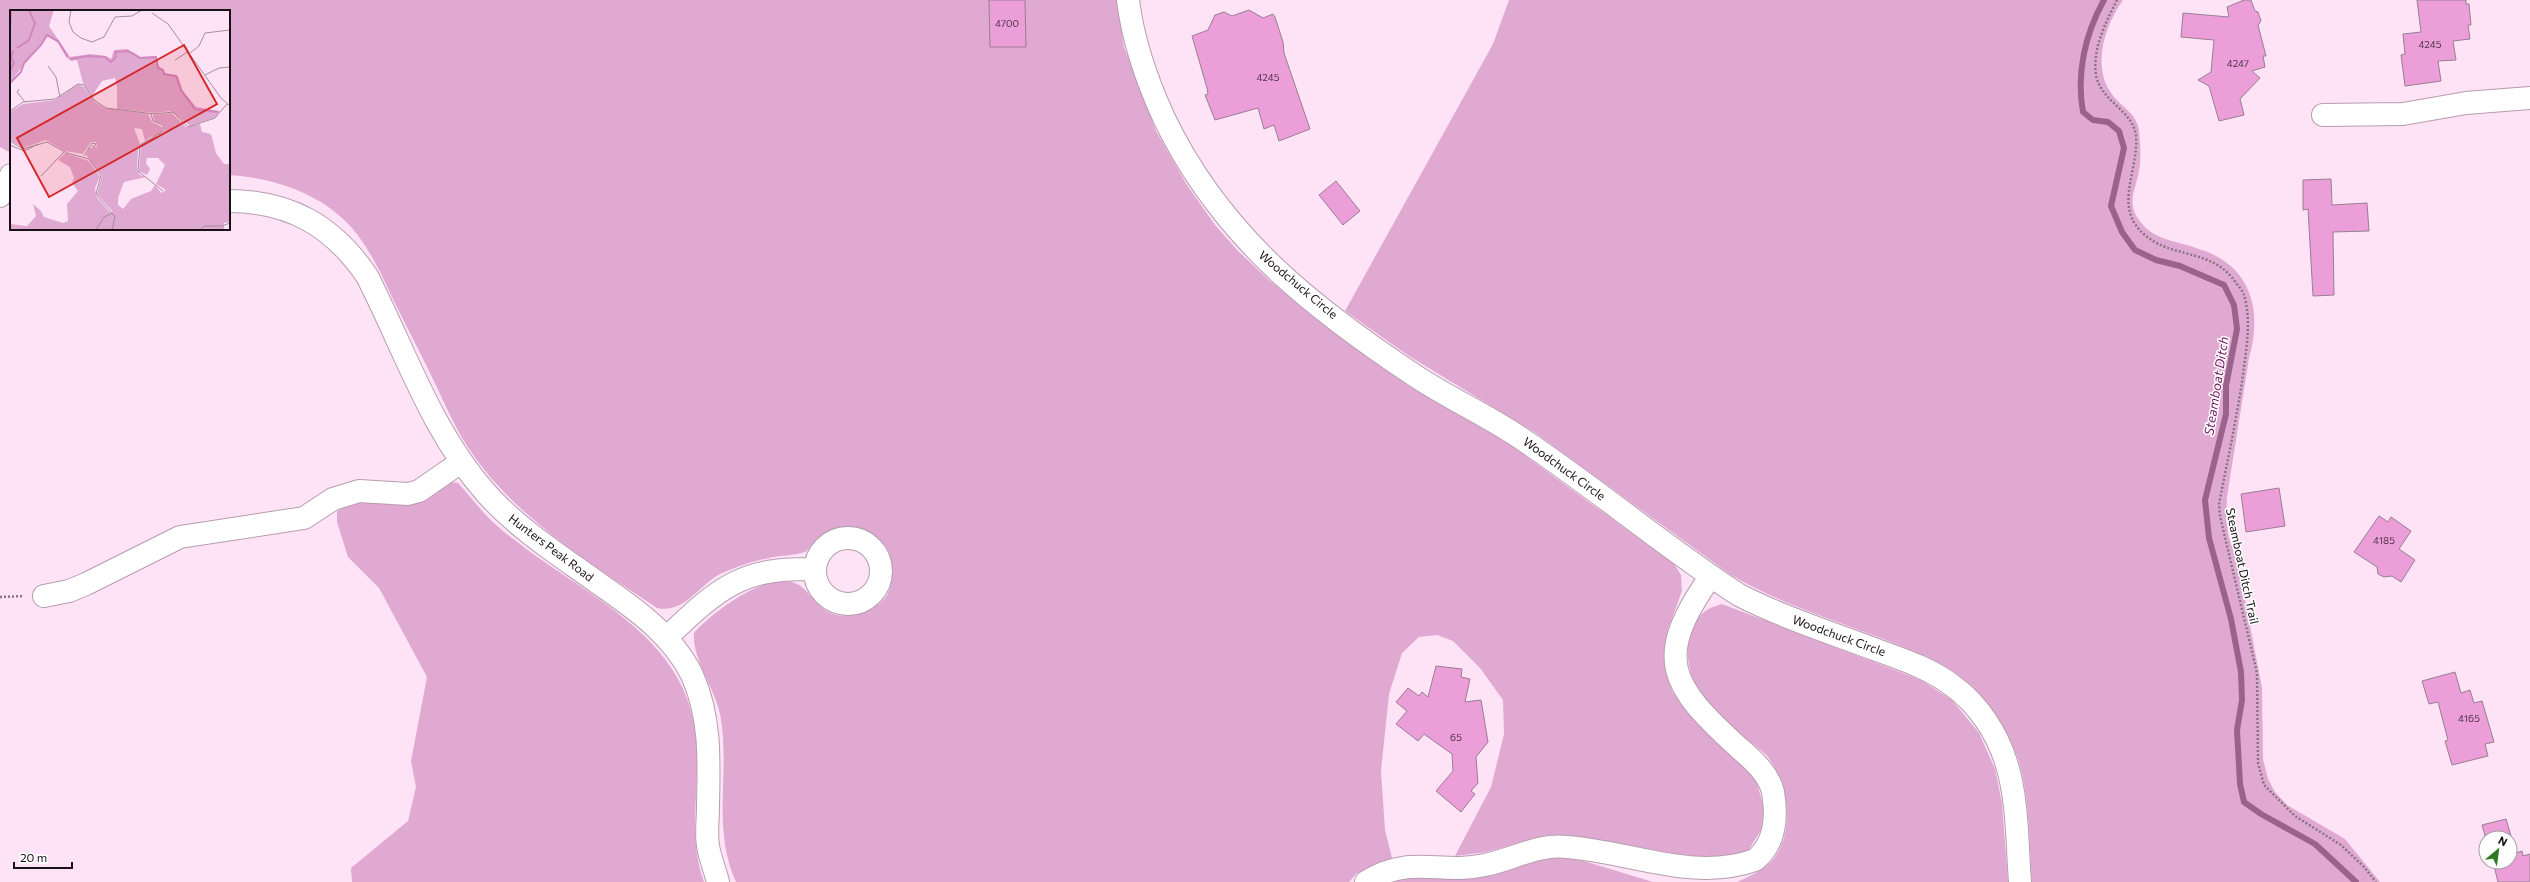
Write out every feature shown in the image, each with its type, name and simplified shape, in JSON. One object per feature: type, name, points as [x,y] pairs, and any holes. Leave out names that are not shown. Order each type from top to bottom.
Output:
[{"type":"street","name":"Woodchuck Circle","points":[[1128,0],[1139,54],[1155,98],[1183,155],[1216,205],[1264,259],[1317,303],[1388,356],[1441,391],[1516,435],[1710,576],[1739,595],[1758,605],[1926,669],[1954,686],[1967,698],[1991,728],[2006,762],[2014,801],[2020,882]]},
{"type":"street","points":[[2323,115],[2403,114],[2466,103],[2530,98]]},
{"type":"street","points":[[0,161],[10,167]]},
{"type":"street","points":[[10,177],[0,197],[10,202]]},
{"type":"street","name":"Hunters Peak Road","points":[[230,201],[277,206],[304,217],[332,235],[354,258],[367,276],[427,400],[461,462],[485,492],[509,516],[538,540],[637,610],[666,638],[691,673],[701,697],[707,721],[708,846],[718,882]]},
{"type":"street","points":[[44,596],[69,591],[86,584],[180,537],[304,518],[334,499],[359,491],[408,494],[419,491],[461,462]]},
{"type":"street","points":[[666,638],[688,617],[732,583],[773,570],[815,569]]},
{"type":"street","points":[[1366,882],[1394,867],[1484,866],[1534,849],[1553,846],[1589,852],[1691,880],[1707,880],[1728,875],[1749,865],[1760,856],[1769,842],[1774,828],[1776,809],[1772,788],[1763,773],[1750,758],[1696,706],[1685,692],[1678,675],[1677,636],[1688,610],[1710,576]]},
{"type":"path","name":"Steamboat Ditch Trail","points":[[2117,0],[2102,33],[2097,55],[2096,74],[2102,90],[2110,101],[2131,119],[2136,135],[2136,154],[2127,201],[2132,221],[2145,236],[2151,239],[2214,261],[2231,274],[2244,294],[2248,317],[2248,336],[2239,408],[2219,504],[2220,516],[2257,673],[2258,764],[2264,785],[2295,816],[2341,845],[2364,867],[2376,882]]},
{"type":"shaded area","points":[[0,0],[1117,0],[1124,47],[1156,131],[1187,185],[1215,225],[1238,251],[1270,281],[1362,352],[1412,388],[1505,441],[1674,564],[1681,575],[1682,591],[1668,629],[1665,649],[1666,673],[1673,693],[1690,716],[1739,760],[1756,780],[1764,808],[1761,830],[1748,851],[1731,861],[1664,862],[1572,836],[1547,835],[1487,852],[1455,856],[1491,787],[1504,734],[1503,700],[1480,668],[1453,641],[1437,635],[1419,637],[1402,653],[1389,694],[1381,771],[1385,830],[1392,858],[1356,874],[1349,882],[736,882],[724,841],[724,756],[720,714],[696,653],[694,633],[713,615],[740,596],[755,588],[770,583],[783,581],[795,583],[800,586],[808,592],[822,608],[833,614],[840,616],[852,616],[868,611],[883,601],[886,597],[890,587],[892,575],[891,557],[886,547],[878,538],[867,531],[850,527],[827,532],[814,542],[805,552],[763,559],[720,574],[683,603],[667,609],[657,608],[558,540],[512,500],[492,479],[474,456],[451,417],[379,270],[364,244],[352,228],[326,205],[296,190],[263,180],[230,175],[230,10],[10,10],[10,152],[0,147]]},
{"type":"shaded area","points":[[1509,0],[2123,0],[2110,23],[2102,49],[2102,62],[2103,75],[2107,87],[2115,98],[2130,113],[2138,126],[2140,160],[2139,173],[2133,196],[2134,210],[2137,218],[2144,226],[2156,235],[2217,256],[2231,266],[2241,278],[2249,292],[2253,307],[2253,340],[2227,497],[2226,520],[2229,537],[2240,573],[2262,688],[2263,759],[2268,779],[2275,792],[2287,805],[2345,839],[2380,882],[2032,882],[2027,804],[2018,759],[2008,735],[1994,712],[1977,691],[1967,682],[1948,668],[1929,658],[1785,601],[1748,585],[1731,575],[1534,432],[1409,356],[1345,311],[1493,44]]},
{"type":"shaded area","points":[[451,482],[458,483],[485,514],[505,533],[628,621],[650,642],[670,666],[685,692],[694,723],[697,743],[696,843],[704,882],[352,882],[351,868],[408,821],[416,787],[411,761],[427,677],[379,588],[348,557],[337,522],[337,511],[358,502],[409,503],[427,500]]},
{"type":"shaded area","points":[[1722,604],[1921,680],[1952,700],[1979,733],[1995,769],[2002,803],[2008,882],[1737,882],[1763,869],[1772,861],[1781,845],[1787,820],[1784,793],[1775,768],[1768,757],[1720,717],[1704,699],[1693,678],[1689,665],[1689,640],[1696,621],[1706,611]]},
{"type":"shaded area","points":[[1548,858],[1574,858],[1653,882],[1389,882],[1414,877],[1475,876],[1499,873]]},
{"type":"building","points":[[989,0],[1025,0],[1026,47],[990,47]]},
{"type":"building","points":[[2244,0],[2251,0],[2261,21],[2258,25],[2266,56],[2263,56],[2265,67],[2252,71],[2260,78],[2240,99],[2244,115],[2219,121],[2209,86],[2198,80],[2211,72],[2214,40],[2181,37],[2183,13],[2229,17],[2227,7]]},
{"type":"building","points":[[2417,0],[2466,0],[2466,4],[2469,4],[2471,25],[2468,25],[2470,39],[2453,41],[2456,60],[2438,61],[2441,81],[2405,86],[2401,55],[2405,54],[2403,34],[2421,32]]},
{"type":"building","points":[[1249,10],[1263,18],[1273,14],[1275,17],[1283,42],[1284,53],[1310,129],[1279,141],[1274,125],[1264,129],[1258,108],[1215,120],[1205,95],[1208,94],[1207,88],[1192,36],[1208,30],[1215,15],[1224,12],[1232,16]]},
{"type":"building","points":[[2331,179],[2332,205],[2367,203],[2369,231],[2333,232],[2334,295],[2313,296],[2308,209],[2303,210],[2303,180]]},
{"type":"building","points":[[1336,181],[1360,211],[1343,225],[1319,195]]},
{"type":"building","points":[[2279,488],[2285,526],[2246,532],[2241,494]]},
{"type":"building","points":[[2379,516],[2388,522],[2391,517],[2411,531],[2399,549],[2415,560],[2401,582],[2392,576],[2384,577],[2378,574],[2377,567],[2354,552]]},
{"type":"building","points":[[1436,666],[1462,669],[1461,677],[1470,679],[1465,702],[1481,700],[1488,742],[1476,757],[1478,783],[1471,791],[1475,794],[1461,812],[1436,791],[1453,771],[1452,754],[1424,734],[1418,741],[1396,724],[1407,711],[1396,702],[1408,688],[1419,696],[1422,692],[1428,697]]},
{"type":"building","points":[[2455,672],[2461,693],[2470,690],[2474,703],[2482,701],[2494,742],[2485,744],[2488,756],[2452,765],[2445,741],[2448,740],[2438,702],[2429,704],[2422,681]]},
{"type":"building","points":[[2506,819],[2509,830],[2483,830],[2482,825]]},
{"type":"building","points":[[2522,851],[2523,856],[2530,854],[2530,882],[2498,882],[2495,870],[2518,870],[2518,852]]},
{"type":"waterway","name":"Steamboat Ditch","points":[[2104,0],[2097,13],[2087,40],[2082,69],[2081,98],[2083,112],[2093,120],[2108,122],[2119,131],[2124,148],[2111,206],[2122,232],[2135,250],[2156,260],[2180,266],[2224,285],[2234,305],[2237,329],[2226,386],[2226,414],[2205,500],[2209,538],[2231,619],[2241,672],[2242,700],[2237,730],[2240,784],[2244,802],[2261,814],[2315,844],[2356,882]]}]
